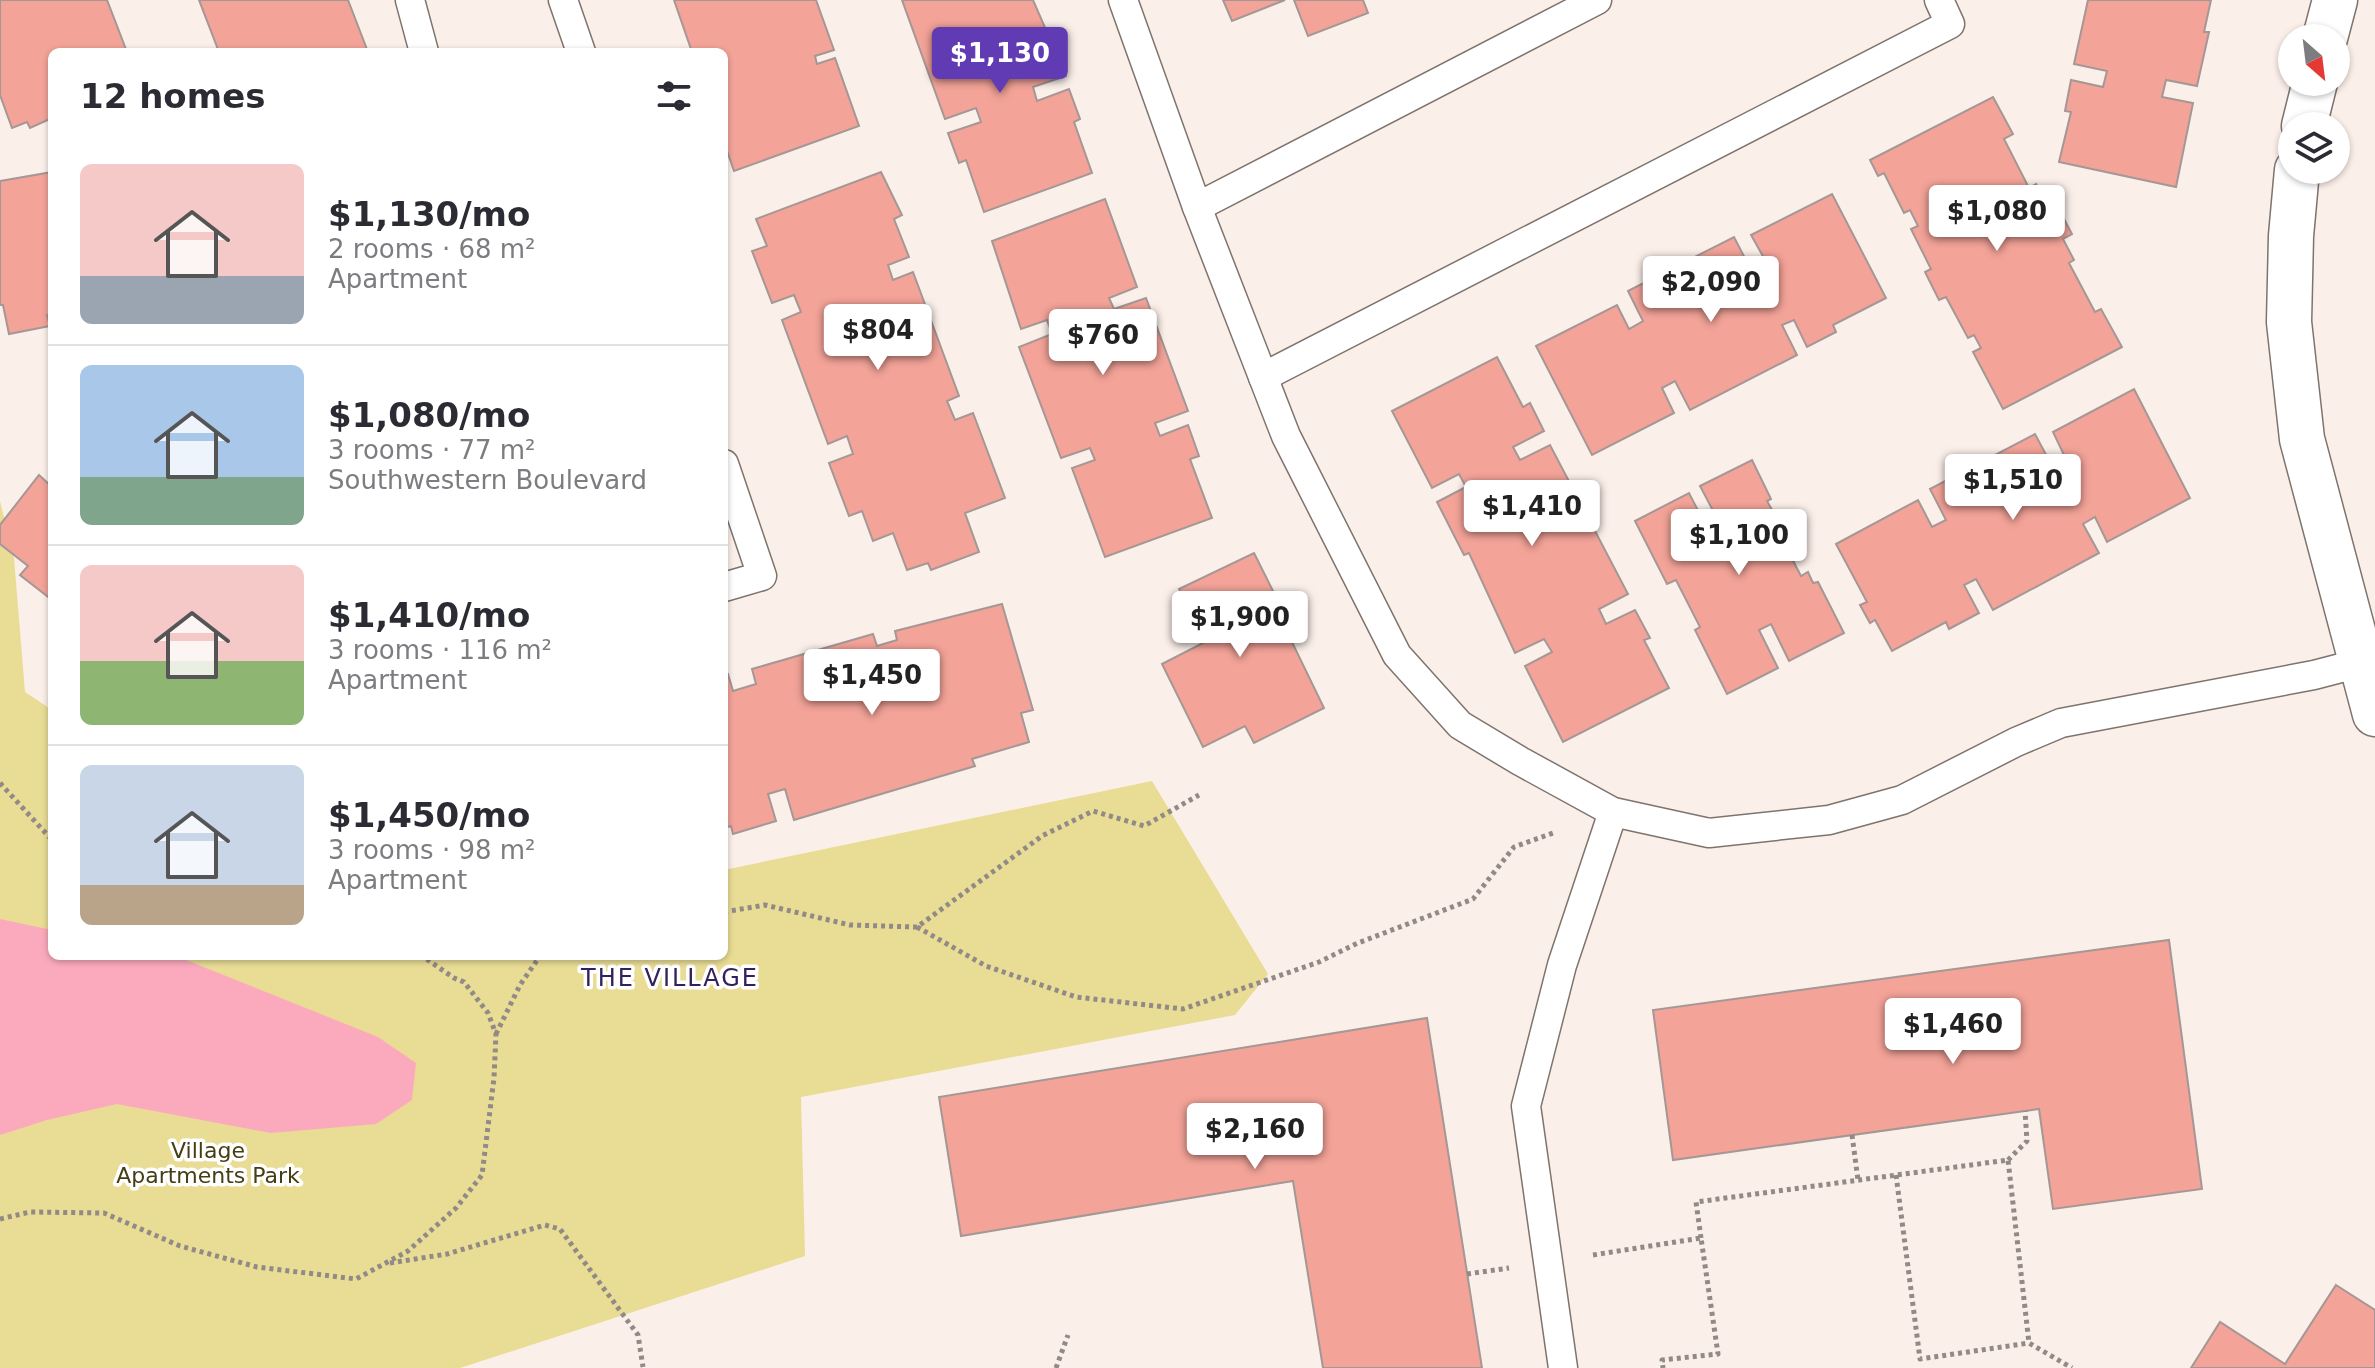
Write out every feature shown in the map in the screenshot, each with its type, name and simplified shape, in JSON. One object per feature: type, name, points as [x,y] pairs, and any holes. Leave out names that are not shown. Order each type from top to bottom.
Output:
[{"type":"street","points":[[2329,24],[2335,0]]},
{"type":"street","points":[[2296,184],[2289,322],[2302,439],[2367,661],[2375,714]]},
{"type":"lane","points":[[410,0],[423,48]]},
{"type":"lane","points":[[563,0],[580,48]]},
{"type":"lane","points":[[1123,0],[1197,207],[1286,436],[1397,655],[1460,725],[1613,812],[1709,833],[1829,820],[1902,800],[2016,742],[2061,723],[2314,675],[2367,661]]},
{"type":"lane","points":[[1197,207],[1597,0]]},
{"type":"lane","points":[[1263,377],[1950,24],[1939,0]]},
{"type":"lane","points":[[728,476],[762,576],[728,586]]},
{"type":"lane","points":[[1563,1368],[1526,1106],[1562,965],[1613,812]]},
{"type":"path","points":[[0,783],[48,836]]},
{"type":"path","points":[[917,927],[1042,836],[1093,811],[1144,826],[1199,795]]},
{"type":"path","points":[[728,911],[765,905],[850,925],[917,927],[986,966],[1076,997],[1183,1009],[1319,962],[1358,943],[1473,899],[1514,847],[1553,833]]},
{"type":"path","points":[[0,1219],[30,1212],[104,1213],[180,1246],[257,1267],[356,1279],[408,1251],[456,1208],[482,1175],[494,1078],[496,1034],[488,1013],[464,982],[428,960]]},
{"type":"path","points":[[496,1034],[520,985],[537,960]]},
{"type":"path","points":[[1663,1368],[1662,1360],[1718,1354],[1696,1202],[2008,1160],[2027,1141],[2025,1111]]},
{"type":"path","points":[[1852,1135],[1858,1180]]},
{"type":"path","points":[[2008,1160],[2029,1343]]},
{"type":"path","points":[[1896,1175],[1920,1359],[2029,1343],[2072,1368]]},
{"type":"path","points":[[385,1264],[447,1254],[545,1225],[560,1229],[638,1335],[643,1367]]},
{"type":"path","points":[[1593,1255],[1701,1238]]},
{"type":"path","points":[[1467,1274],[1510,1267]]},
{"type":"path","points":[[1056,1368],[1068,1335]]},
{"type":"green space","name":"Village Apartments Park","points":[[0,501],[14,558],[25,692],[48,707],[48,960],[728,960],[728,869],[1152,781],[1268,974],[1235,1015],[801,1097],[805,1256],[460,1368],[0,1368]]},
{"type":"shaded area","points":[[0,919],[48,929],[48,960],[186,960],[378,1037],[416,1063],[412,1100],[376,1124],[271,1133],[117,1104],[47,1120],[0,1135]]},
{"type":"building","points":[[0,0],[107,0],[125,48],[48,48],[48,120],[30,128],[27,122],[12,128],[0,95]]},
{"type":"building","points":[[199,0],[348,0],[366,48],[217,48]]},
{"type":"building","points":[[674,0],[816,0],[834,50],[815,56],[817,64],[835,58],[859,126],[734,171],[728,154],[728,48],[691,48]]},
{"type":"building","points":[[902,0],[1033,0],[1066,76],[1033,87],[1037,101],[1069,89],[1080,119],[1074,122],[1092,173],[984,212],[966,160],[959,163],[948,133],[981,122],[976,108],[945,119]]},
{"type":"building","points":[[1223,0],[1285,0],[1232,21]]},
{"type":"building","points":[[1294,0],[1363,0],[1368,13],[1308,36]]},
{"type":"building","points":[[2088,0],[2211,0],[2204,32],[2209,32],[2197,86],[2166,80],[2162,97],[2193,103],[2176,187],[2059,162],[2071,112],[2065,111],[2071,80],[2103,87],[2107,71],[2074,64]]},
{"type":"building","points":[[1993,97],[2013,134],[2004,139],[2029,188],[2036,184],[2047,206],[2055,202],[2072,234],[2063,239],[2074,260],[2069,263],[2095,312],[2101,309],[2122,347],[2003,409],[1973,352],[1981,348],[1974,335],[1968,338],[1946,297],[1939,300],[1925,272],[1931,269],[1911,229],[1918,226],[1910,210],[1904,213],[1884,173],[1878,176],[1870,160]]},
{"type":"building","points":[[881,172],[902,215],[894,219],[909,257],[888,265],[893,280],[913,272],[959,396],[947,401],[955,420],[973,413],[1005,498],[965,513],[979,552],[931,570],[928,563],[907,570],[893,533],[873,541],[862,511],[849,516],[829,463],[853,454],[847,436],[828,444],[782,320],[801,312],[794,295],[772,303],[752,251],[767,246],[756,219]]},
{"type":"building","points":[[48,173],[48,326],[9,334],[3,305],[0,305],[0,181]]},
{"type":"building","points":[[1832,194],[1886,298],[1833,325],[1836,332],[1807,347],[1794,320],[1782,325],[1797,355],[1690,410],[1675,381],[1662,388],[1674,413],[1592,455],[1536,346],[1617,305],[1629,329],[1643,321],[1628,291],[1734,237],[1749,266],[1764,258],[1751,235]]},
{"type":"building","points":[[1105,199],[1137,287],[1109,298],[1114,309],[1146,298],[1188,411],[1155,423],[1160,436],[1188,425],[1199,456],[1190,459],[1212,518],[1105,557],[1072,468],[1095,460],[1090,448],[1061,458],[1019,347],[1052,334],[1047,320],[1021,329],[992,241]]},
{"type":"building","points":[[1497,357],[1523,407],[1530,403],[1544,431],[1513,447],[1520,460],[1550,445],[1628,594],[1599,609],[1606,624],[1635,610],[1650,638],[1644,640],[1669,688],[1563,742],[1525,666],[1552,652],[1544,639],[1515,653],[1469,553],[1464,555],[1437,502],[1466,487],[1459,474],[1432,488],[1392,411]]},
{"type":"building","points":[[2134,389],[2190,498],[2107,542],[2095,517],[2083,524],[2099,553],[1993,610],[1976,579],[1964,585],[1979,613],[1949,629],[1946,622],[1892,651],[1875,620],[1870,623],[1860,605],[1867,602],[1836,544],[1918,500],[1932,527],[1946,520],[1930,489],[2035,434],[2051,464],[2065,457],[2053,432]]},
{"type":"building","points":[[1752,460],[1771,499],[1767,501],[1780,524],[1775,526],[1801,576],[1808,572],[1813,583],[1818,582],[1844,633],[1789,661],[1771,624],[1759,630],[1778,668],[1727,694],[1695,630],[1700,627],[1676,580],[1667,584],[1635,521],[1689,493],[1707,528],[1719,522],[1700,486]]},
{"type":"building","points":[[39,475],[48,483],[48,597],[20,575],[28,566],[0,544],[0,525]]},
{"type":"building","points":[[1254,553],[1280,605],[1275,607],[1324,708],[1254,743],[1245,726],[1203,747],[1162,664],[1205,642],[1179,589]]},
{"type":"building","points":[[1002,604],[1033,710],[1021,713],[1029,742],[972,759],[975,766],[794,820],[785,789],[768,794],[776,821],[733,834],[731,826],[728,827],[728,674],[733,691],[756,684],[752,669],[873,634],[877,646],[897,640],[895,631]]},
{"type":"building","points":[[2169,940],[2202,1189],[2053,1209],[2039,1109],[1673,1160],[1653,1010]]},
{"type":"building","points":[[1427,1018],[1482,1368],[1323,1368],[1293,1181],[961,1236],[939,1097]]},
{"type":"building","points":[[2336,1285],[2375,1310],[2375,1368],[2191,1368],[2220,1322],[2285,1364]]},
{"type":"district","name":"THE VILLAGE","points":[[670,978]]}]
